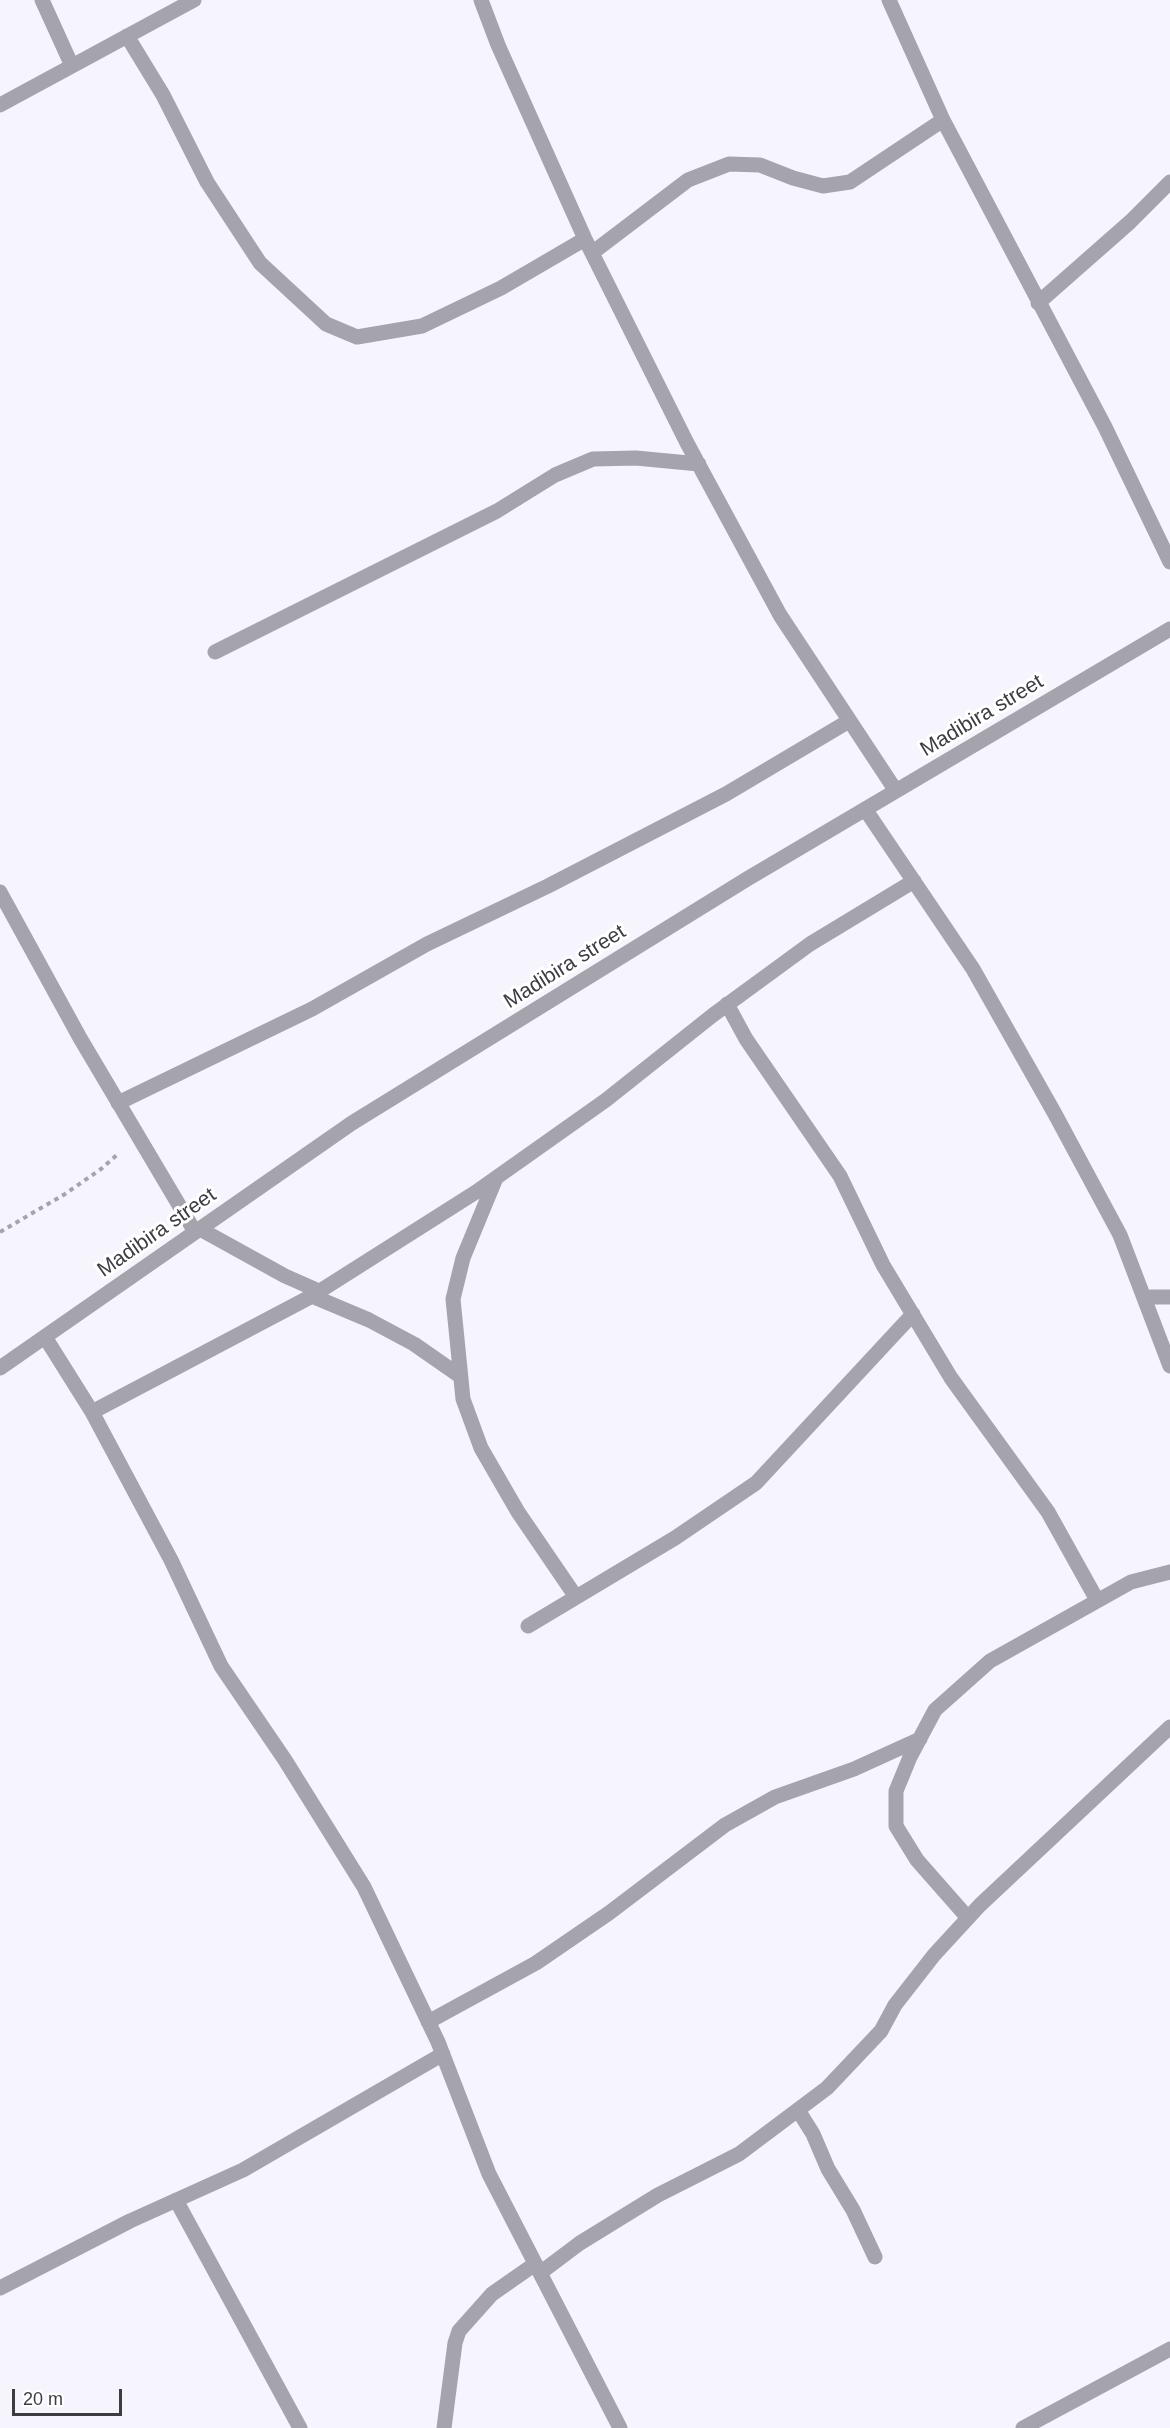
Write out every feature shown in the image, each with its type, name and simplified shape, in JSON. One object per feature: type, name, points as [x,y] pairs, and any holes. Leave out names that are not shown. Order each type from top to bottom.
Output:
[{"type":"street","points":[[42,0],[72,66]]},
{"type":"street","points":[[0,105],[194,0]]},
{"type":"street","points":[[482,0],[498,45],[588,246],[699,464],[780,615],[896,791]]},
{"type":"street","points":[[889,0],[943,120],[1105,427],[1170,562]]},
{"type":"street","points":[[128,36],[163,95],[207,182],[260,263],[326,324],[357,337],[422,326],[588,246],[688,180],[729,164],[760,165],[793,178],[823,186],[850,182],[943,120]]},
{"type":"street","points":[[1038,303],[1130,222],[1170,182]]},
{"type":"street","points":[[215,652],[497,511],[555,475],[593,459],[636,458],[699,464]]},
{"type":"street","name":"Madibira street","points":[[0,1368],[352,1123],[865,809],[1170,629]]},
{"type":"street","points":[[118,1103],[312,1008],[427,944],[548,886],[726,794],[849,721]]},
{"type":"street","points":[[865,809],[973,969],[1049,1104],[1120,1235],[1170,1366]]},
{"type":"street","points":[[92,1412],[315,1293],[496,1178],[606,1101],[727,1004],[810,944],[914,881]]},
{"type":"street","points":[[0,892],[137,1136],[197,1231],[387,1330],[460,1376]]},
{"type":"street","points":[[727,1004],[746,1039],[840,1176],[883,1265],[951,1378],[1048,1512],[1097,1600]]},
{"type":"street","points":[[496,1178],[464,1258],[453,1299],[463,1399],[481,1448],[518,1512],[576,1596]]},
{"type":"street","points":[[1144,1297],[1170,1297]]},
{"type":"street","points":[[528,1626],[675,1538],[756,1483],[913,1314]]},
{"type":"street","points":[[45,1337],[92,1412],[171,1560],[221,1666],[285,1760],[364,1887],[443,2054],[489,2174],[620,2428]]},
{"type":"street","points":[[968,1918],[916,1860],[896,1826],[896,1791],[935,1710],[990,1661],[1131,1582],[1170,1572]]},
{"type":"street","points":[[444,2428],[455,2343],[459,2331],[492,2294],[658,2195],[739,2154],[827,2088],[857,2060],[881,2031],[895,2005],[934,1955],[968,1918],[1170,1727]]},
{"type":"street","points":[[428,2022],[536,1963],[609,1913],[725,1825],[775,1797],[854,1769],[920,1739]]},
{"type":"street","points":[[0,2288],[176,2200],[243,2170],[443,2054]]},
{"type":"street","points":[[798,2110],[813,2134],[828,2169],[853,2210],[875,2257]]},
{"type":"street","points":[[176,2200],[300,2428]]},
{"type":"street","points":[[1023,2428],[1170,2349]]},
{"type":"path","points":[[0,1232],[65,1194],[101,1169],[137,1136]]}]
